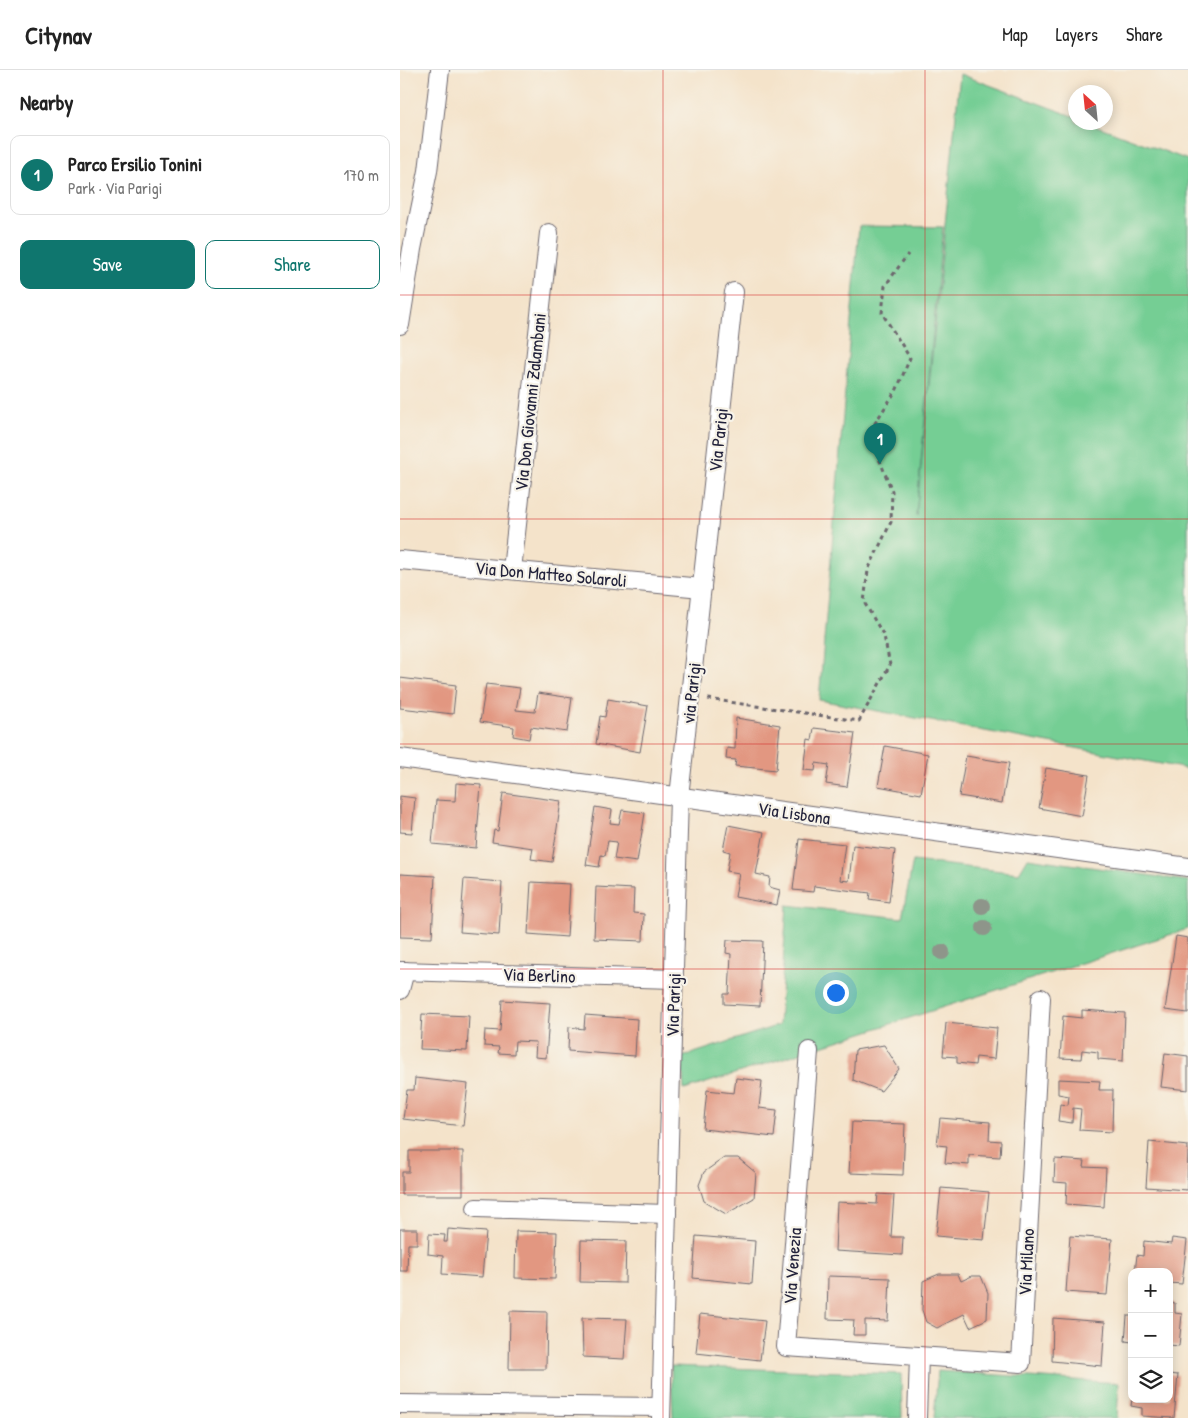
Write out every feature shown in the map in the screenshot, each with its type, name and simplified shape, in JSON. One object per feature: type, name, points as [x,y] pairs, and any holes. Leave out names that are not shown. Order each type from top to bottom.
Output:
[{"type":"street","points":[[400,325],[412,249],[428,171],[440,70]]},
{"type":"street","name":"Via Don Giovanni Zalambani","points":[[512,570],[549,234]]},
{"type":"street","name":"Via Parigi","points":[[702,588],[734,292]]},
{"type":"street","name":"Via Don Matteo Solaroli","points":[[400,560],[702,588]]},
{"type":"street","name":"via Parigi","points":[[680,797],[702,588]]},
{"type":"street","name":"Via Lisbona","points":[[400,758],[1188,868]]},
{"type":"street","name":"Via Parigi","points":[[661,1413],[680,797]]},
{"type":"street","name":"Via Berlino","points":[[400,990],[402,971],[674,980]]},
{"type":"street","name":"Via Milano","points":[[919,1356],[1021,1363],[1041,998]]},
{"type":"street","name":"Via Venezia","points":[[809,1051],[786,1347],[919,1356]]},
{"type":"street","points":[[476,1208],[667,1214]]},
{"type":"street","points":[[917,1418],[919,1356]]},
{"type":"street","points":[[400,1404],[661,1413]]},
{"type":"path","points":[[690,696],[860,721],[890,665],[884,636],[864,602],[868,570],[891,522],[892,491],[878,456],[875,422],[897,389],[910,358],[882,313],[885,286],[908,254]]},
{"type":"green space","points":[[960,74],[1068,114],[1068,130],[1108,130],[1188,160],[1188,769],[819,700],[859,226],[943,227],[916,516]]},
{"type":"green space","points":[[1028,858],[1188,881],[1188,929],[684,1090],[682,1057],[779,1025],[787,905],[902,918],[913,861],[1019,873]]},
{"type":"green space","points":[[671,1366],[901,1374],[902,1418],[673,1418]]},
{"type":"green space","points":[[938,1371],[1119,1383],[1117,1418],[934,1418]]},
{"type":"building","points":[[400,678],[456,685],[453,714],[400,708]]},
{"type":"building","points":[[486,684],[520,688],[516,710],[535,712],[538,693],[572,698],[567,732],[531,727],[529,739],[513,736],[514,727],[480,722]]},
{"type":"building","points":[[608,699],[648,706],[640,752],[596,744],[600,716],[605,717]]},
{"type":"building","points":[[736,718],[780,725],[776,770],[735,766],[736,760],[726,759],[727,748],[735,749]]},
{"type":"building","points":[[814,728],[855,733],[847,787],[826,784],[829,765],[816,763],[815,771],[804,770],[808,739],[812,740]]},
{"type":"building","points":[[885,746],[928,754],[921,794],[878,786]]},
{"type":"building","points":[[966,756],[1009,763],[1002,803],[959,796]]},
{"type":"building","points":[[1046,768],[1089,775],[1082,816],[1039,808]]},
{"type":"building","points":[[456,783],[481,785],[476,848],[432,844],[436,800],[455,801]]},
{"type":"building","points":[[503,793],[561,801],[552,862],[531,859],[533,848],[492,842],[494,830],[498,831]]},
{"type":"building","points":[[400,796],[415,798],[412,833],[400,832]]},
{"type":"building","points":[[595,807],[612,810],[610,823],[619,824],[622,810],[645,813],[637,862],[614,859],[617,842],[608,841],[605,856],[601,855],[599,867],[586,865]]},
{"type":"building","points":[[728,825],[764,832],[756,874],[770,877],[769,887],[780,890],[777,905],[735,897],[739,873],[727,871],[730,852],[723,850]]},
{"type":"building","points":[[799,839],[845,844],[840,880],[849,881],[853,845],[895,850],[889,902],[869,899],[870,893],[814,886],[813,892],[793,890]]},
{"type":"building","points":[[400,874],[435,876],[432,938],[400,937]]},
{"type":"building","points":[[464,879],[502,882],[499,935],[460,932]]},
{"type":"building","points":[[531,882],[570,884],[567,937],[528,934]]},
{"type":"building","points":[[596,887],[634,889],[633,913],[644,914],[643,941],[594,939]]},
{"type":"building","points":[[1176,936],[1188,938],[1188,1013],[1165,1010]]},
{"type":"building","points":[[727,940],[763,941],[760,1006],[724,1004],[724,994],[729,994],[731,954],[726,953]]},
{"type":"building","points":[[502,1000],[550,1003],[546,1058],[535,1057],[536,1042],[515,1041],[514,1054],[498,1053],[499,1047],[484,1046],[485,1030],[500,1031]]},
{"type":"building","points":[[1082,1010],[1125,1013],[1123,1061],[1098,1059],[1098,1052],[1082,1050],[1081,1059],[1060,1058],[1063,1016],[1082,1018]]},
{"type":"building","points":[[422,1014],[469,1016],[467,1051],[420,1049]]},
{"type":"building","points":[[585,1015],[637,1019],[635,1056],[568,1051],[569,1027],[584,1029]]},
{"type":"building","points":[[946,1023],[997,1028],[994,1059],[976,1057],[975,1065],[957,1063],[957,1057],[943,1056]]},
{"type":"building","points":[[884,1045],[899,1069],[881,1091],[853,1080],[855,1050]]},
{"type":"building","points":[[1165,1053],[1188,1056],[1188,1090],[1161,1087]]},
{"type":"building","points":[[415,1078],[468,1084],[463,1126],[403,1119],[407,1090],[414,1090]]},
{"type":"building","points":[[736,1078],[762,1081],[759,1108],[777,1110],[774,1137],[703,1129],[707,1090],[734,1093]]},
{"type":"building","points":[[1058,1079],[1100,1081],[1099,1090],[1113,1090],[1112,1132],[1079,1130],[1081,1109],[1073,1108],[1072,1123],[1058,1121],[1060,1104],[1068,1105],[1069,1096],[1058,1094]]},
{"type":"building","points":[[940,1118],[990,1122],[989,1140],[1001,1141],[1000,1157],[969,1155],[969,1165],[945,1163],[947,1146],[937,1145]]},
{"type":"building","points":[[852,1122],[905,1124],[903,1175],[849,1173]]},
{"type":"building","points":[[1149,1142],[1188,1146],[1187,1190],[1146,1187]]},
{"type":"building","points":[[409,1151],[463,1151],[463,1195],[402,1195],[402,1172],[409,1172]]},
{"type":"building","points":[[724,1158],[738,1158],[756,1173],[754,1198],[726,1214],[704,1201],[699,1185],[704,1172]]},
{"type":"building","points":[[1055,1159],[1085,1161],[1084,1167],[1106,1168],[1104,1207],[1066,1204],[1067,1183],[1054,1182]]},
{"type":"building","points":[[941,1188],[989,1192],[984,1240],[936,1236]]},
{"type":"building","points":[[878,1194],[894,1195],[891,1237],[903,1237],[902,1255],[835,1251],[837,1202],[877,1204]]},
{"type":"building","points":[[400,1229],[417,1229],[417,1244],[408,1244],[407,1271],[400,1271]]},
{"type":"building","points":[[448,1229],[486,1232],[482,1277],[442,1274],[443,1256],[428,1254],[429,1234],[445,1235],[444,1242],[447,1242]]},
{"type":"building","points":[[516,1231],[557,1232],[555,1279],[515,1278]]},
{"type":"building","points":[[696,1236],[755,1241],[752,1284],[693,1278]]},
{"type":"building","points":[[1070,1236],[1112,1239],[1107,1295],[1066,1292]]},
{"type":"building","points":[[1172,1238],[1187,1240],[1182,1284],[1173,1283],[1173,1268],[1135,1268],[1137,1255],[1143,1256],[1144,1241],[1171,1244]]},
{"type":"building","points":[[581,1240],[626,1241],[625,1283],[580,1282]]},
{"type":"building","points":[[939,1274],[958,1274],[961,1281],[972,1276],[981,1276],[988,1293],[987,1319],[970,1327],[964,1314],[937,1328],[926,1322],[922,1310],[923,1281]]},
{"type":"building","points":[[828,1276],[890,1278],[888,1321],[865,1320],[865,1335],[853,1335],[854,1320],[827,1319]]},
{"type":"building","points":[[1173,1303],[1175,1303],[1175,1313],[1182,1314],[1179,1346],[1173,1345]]},
{"type":"building","points":[[510,1311],[547,1312],[546,1369],[509,1369]]},
{"type":"building","points":[[700,1314],[765,1321],[760,1360],[696,1353]]},
{"type":"building","points":[[1127,1316],[1128,1316],[1128,1341],[1125,1341]]},
{"type":"building","points":[[582,1318],[627,1319],[624,1359],[583,1357]]},
{"type":"building","points":[[1053,1318],[1105,1322],[1102,1366],[1052,1361]]},
{"type":"building","points":[[1173,1374],[1178,1375],[1174,1418],[1142,1416],[1142,1408],[1131,1406],[1131,1403],[1173,1403]]},
{"type":"place","name":"Parco Ersilio Tonini","points":[[880,464]]}]
